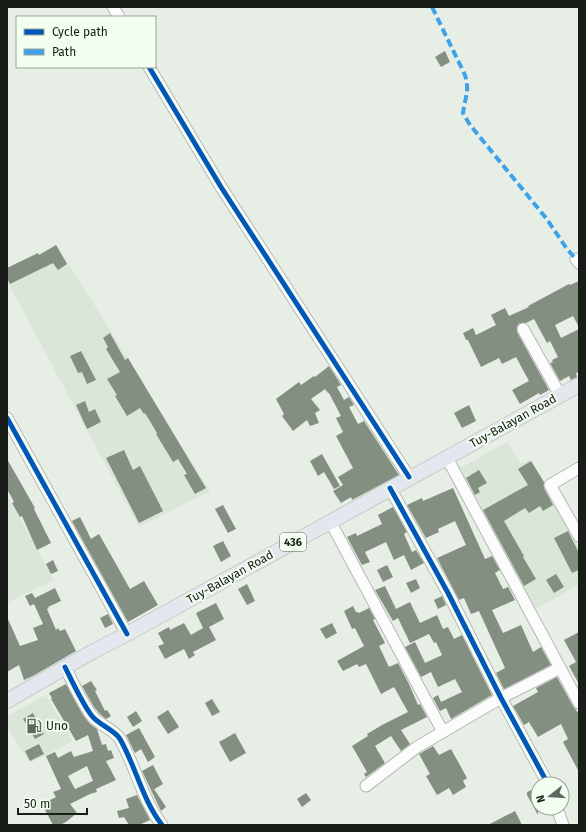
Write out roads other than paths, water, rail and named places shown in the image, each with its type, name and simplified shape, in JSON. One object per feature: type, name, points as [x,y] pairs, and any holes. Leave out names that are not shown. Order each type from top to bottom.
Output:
[{"type":"main road","name":"Tuy-Balayan Road","points":[[7,701],[65,667],[579,385]]},
{"type":"street","points":[[113,7],[118,16]]},
{"type":"street","points":[[149,68],[222,187],[409,477]]},
{"type":"street","points":[[523,329],[560,395]]},
{"type":"street","points":[[7,418],[127,634]]},
{"type":"street","points":[[447,458],[579,703]]},
{"type":"street","points":[[579,468],[550,485],[579,536]]},
{"type":"street","points":[[390,488],[448,593],[501,698],[544,776]]},
{"type":"street","points":[[330,521],[443,732]]},
{"type":"street","points":[[65,667],[90,714],[96,721],[119,737],[146,800],[162,825]]},
{"type":"street","points":[[366,786],[417,747],[501,698],[560,668]]},
{"type":"place","name":"Uno","points":[[34,726]]}]
